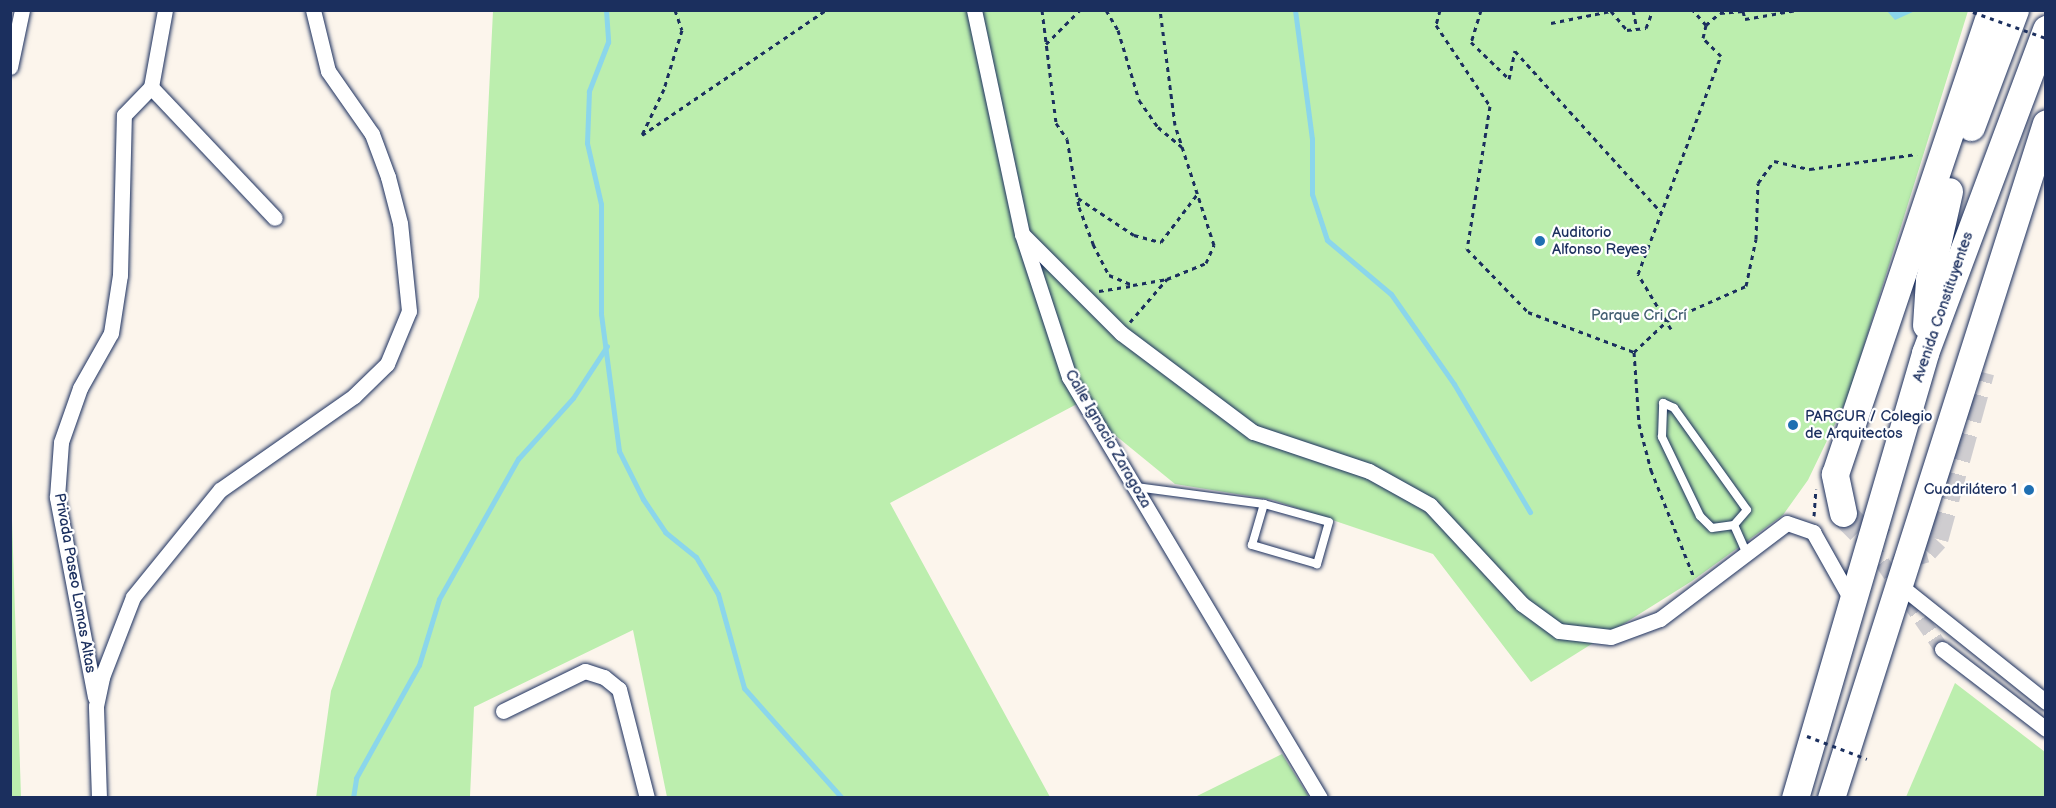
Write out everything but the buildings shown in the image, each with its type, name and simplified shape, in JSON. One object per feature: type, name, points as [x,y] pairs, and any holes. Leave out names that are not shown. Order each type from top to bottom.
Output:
[{"type":"highway","points":[[1925,353],[1929,280],[1940,221],[2015,10]]},
{"type":"highway","points":[[1843,513],[1836,474],[1982,11]]},
{"type":"highway","name":"Avenida Constituyentes","points":[[1796,798],[1855,607],[1925,353],[2046,29]]},
{"type":"highway","points":[[1831,798],[1897,583],[2034,154],[2046,123]]},
{"type":"highway","points":[[1981,371],[2042,182],[2034,154]]},
{"type":"street","points":[[10,67],[22,10]]},
{"type":"street","points":[[165,10],[151,87],[275,218]]},
{"type":"street","points":[[99,798],[96,706],[102,678],[133,597],[183,531],[243,471],[354,396],[399,346],[409,310],[400,223],[388,177],[372,134],[328,71],[313,10]]},
{"type":"street","name":"Calle Ignacio Zaragoza","points":[[974,10],[1022,234],[1068,377],[1136,487],[1320,798]]},
{"type":"street","name":"Privada Paseo Lomas Altas","points":[[96,706],[57,497],[61,442],[80,388],[111,333],[120,274],[124,115],[151,87]]},
{"type":"street","points":[[1022,234],[1121,333],[1253,432],[1369,471],[1421,499],[1463,537],[1522,604],[1559,632],[1611,637],[1660,619],[1747,554],[1778,527],[1796,523],[1814,532],[1855,607]]},
{"type":"street","points":[[1897,583],[2046,702]]},
{"type":"street","points":[[1942,649],[2046,729]]},
{"type":"street","points":[[503,711],[585,671],[604,677],[620,689],[647,798]]},
{"type":"lane","points":[[1663,403],[1674,408],[1747,510],[1734,525],[1712,528],[1700,516],[1662,437],[1663,403]]},
{"type":"lane","points":[[1136,487],[1264,504],[1329,522],[1317,564],[1252,545],[1264,504]]},
{"type":"lane","points":[[1734,525],[1747,554]]},
{"type":"path","points":[[675,10],[682,30],[664,88],[642,135],[826,10]]},
{"type":"path","points":[[1042,10],[1056,123],[1067,140],[1078,198],[1109,275],[1133,285]]},
{"type":"path","points":[[1046,44],[1080,10]]},
{"type":"path","points":[[1106,10],[1118,30],[1139,100],[1158,128],[1183,148]]},
{"type":"path","points":[[1084,295],[1167,279],[1206,263],[1214,245],[1199,192],[1174,125],[1160,10]]},
{"type":"path","points":[[1440,10],[1436,25],[1490,106],[1467,249],[1528,312],[1634,352]]},
{"type":"path","points":[[1481,10],[1471,42],[1509,79],[1515,51],[1660,212]]},
{"type":"path","points":[[1633,10],[1637,29]]},
{"type":"path","points":[[1551,22],[1611,11],[1627,30],[1646,28],[1653,10]]},
{"type":"path","points":[[1693,10],[1706,25]]},
{"type":"path","points":[[1671,329],[1638,274],[1721,56],[1703,38],[1706,25],[1720,13],[1743,11],[1745,19],[1797,10]]},
{"type":"path","points":[[1982,11],[2046,38]]},
{"type":"path","points":[[1634,352],[1667,321],[1746,286],[1756,239],[1758,183],[1774,160],[1810,169],[1917,154]]},
{"type":"path","points":[[1078,198],[1134,236],[1161,242],[1199,192]]},
{"type":"path","points":[[1121,333],[1167,279]]},
{"type":"path","points":[[1634,352],[1639,424],[1667,518],[1692,569],[1695,592]]},
{"type":"path","points":[[1807,736],[1867,759]]},
{"type":"green space","name":"Parque Cri Crí","points":[[493,11],[1968,11],[1848,397],[1808,480],[1783,515],[1692,581],[1531,682],[1433,554],[1273,500],[1175,484],[1077,404],[890,503],[1050,797],[667,797],[633,630],[474,707],[470,797],[316,798],[331,691],[479,297]]},
{"type":"green space","points":[[11,490],[21,797],[21,798],[10,797]]},
{"type":"green space","points":[[1955,683],[2045,752],[2045,797],[1906,797]]},
{"type":"green space","points":[[1282,754],[1309,797],[1195,797]]},
{"type":"water","points":[[1887,11],[1915,11],[1895,20]]},
{"type":"waterway","points":[[606,10],[608,42],[589,91],[587,143],[601,204],[601,314],[619,451],[643,499],[665,532],[696,557],[718,594],[744,688],[842,798]]},
{"type":"waterway","points":[[1295,10],[1312,139],[1312,194],[1327,240],[1391,294],[1454,384],[1530,512]]},
{"type":"waterway","points":[[353,798],[356,778],[419,665],[439,599],[518,459],[573,398],[607,346]]},
{"type":"tunnel","points":[[1843,513],[1860,530],[1911,553],[1925,549],[1935,538],[1981,371]]},
{"type":"tunnel","points":[[1869,543],[1942,649]]},
{"type":"place","name":"Auditorio Alfonso Reyes","points":[[1540,241]]},
{"type":"place","name":"PARCUR / Colegio de Arquitectos","points":[[1793,425]]},
{"type":"place","name":"Cuadrilátero 1","points":[[2029,490]]}]
